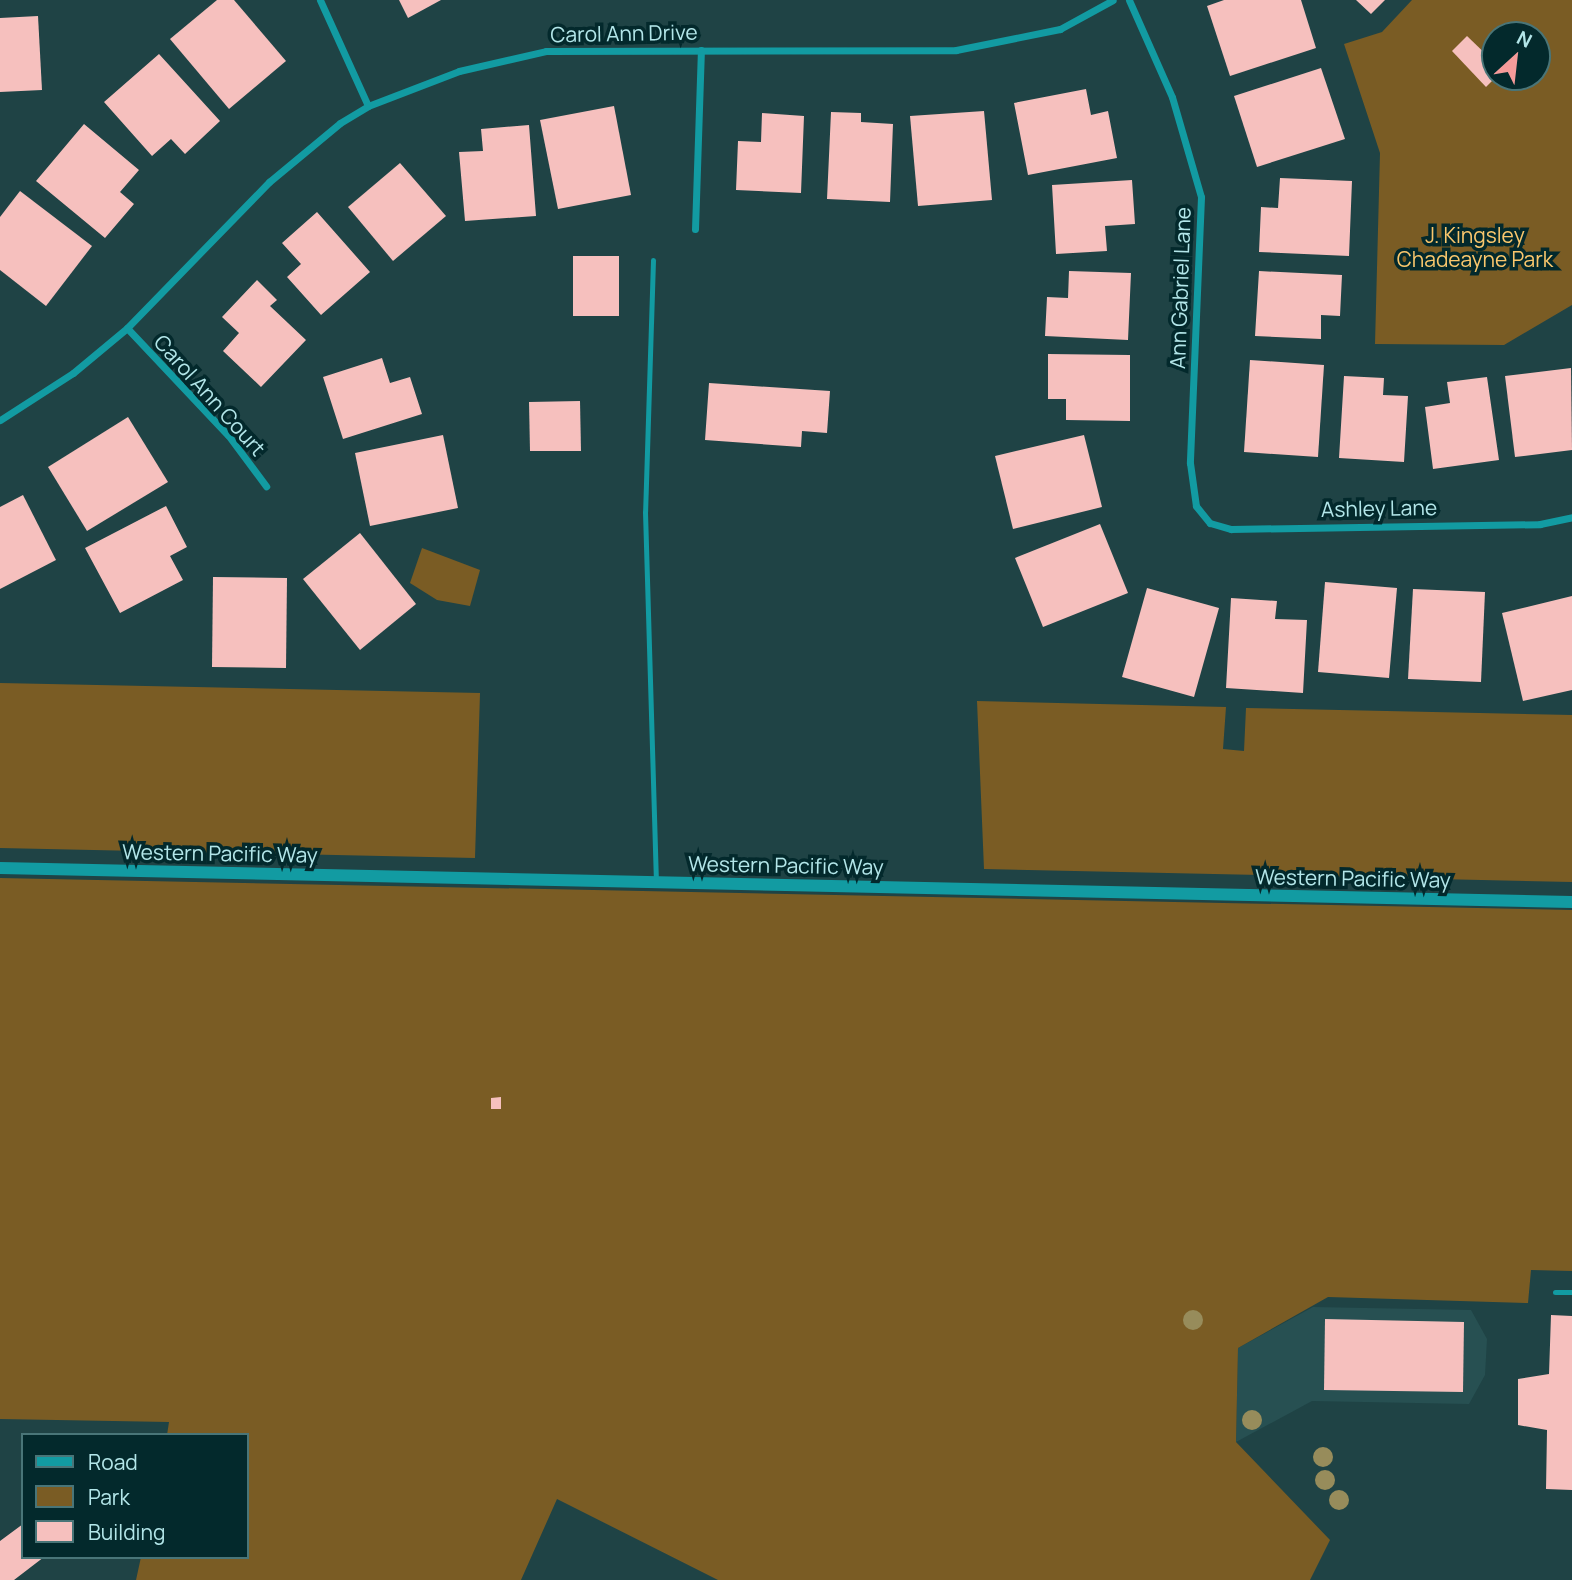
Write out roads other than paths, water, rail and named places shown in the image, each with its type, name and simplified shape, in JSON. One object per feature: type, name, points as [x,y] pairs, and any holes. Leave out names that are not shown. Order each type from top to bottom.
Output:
[{"type":"street","points":[[320,0],[368,106]]},
{"type":"street","name":"Carol Ann Drive","points":[[0,420],[73,373],[127,328],[269,182],[368,106],[459,71],[547,51],[956,50],[1060,29],[1113,0]]},
{"type":"street","name":"Ann Gabriel Lane","points":[[1129,0],[1172,97],[1201,197],[1191,463],[1196,506]]},
{"type":"street","points":[[695,229],[701,50]]},
{"type":"street","name":"Carol Ann Court","points":[[127,328],[228,435],[266,486]]},
{"type":"street","name":"Ashley Lane","points":[[1196,506],[1210,523],[1231,529],[1540,524],[1572,517]]},
{"type":"street","name":"Western Pacific Way","points":[[0,868],[1572,902]]},
{"type":"lane","points":[[653,260],[645,512],[656,882]]},
{"type":"lane","points":[[1555,1292],[1572,1292]]},
{"type":"park label","name":"J. Kingsley Chadeayne Park","points":[[1475,247]]}]
